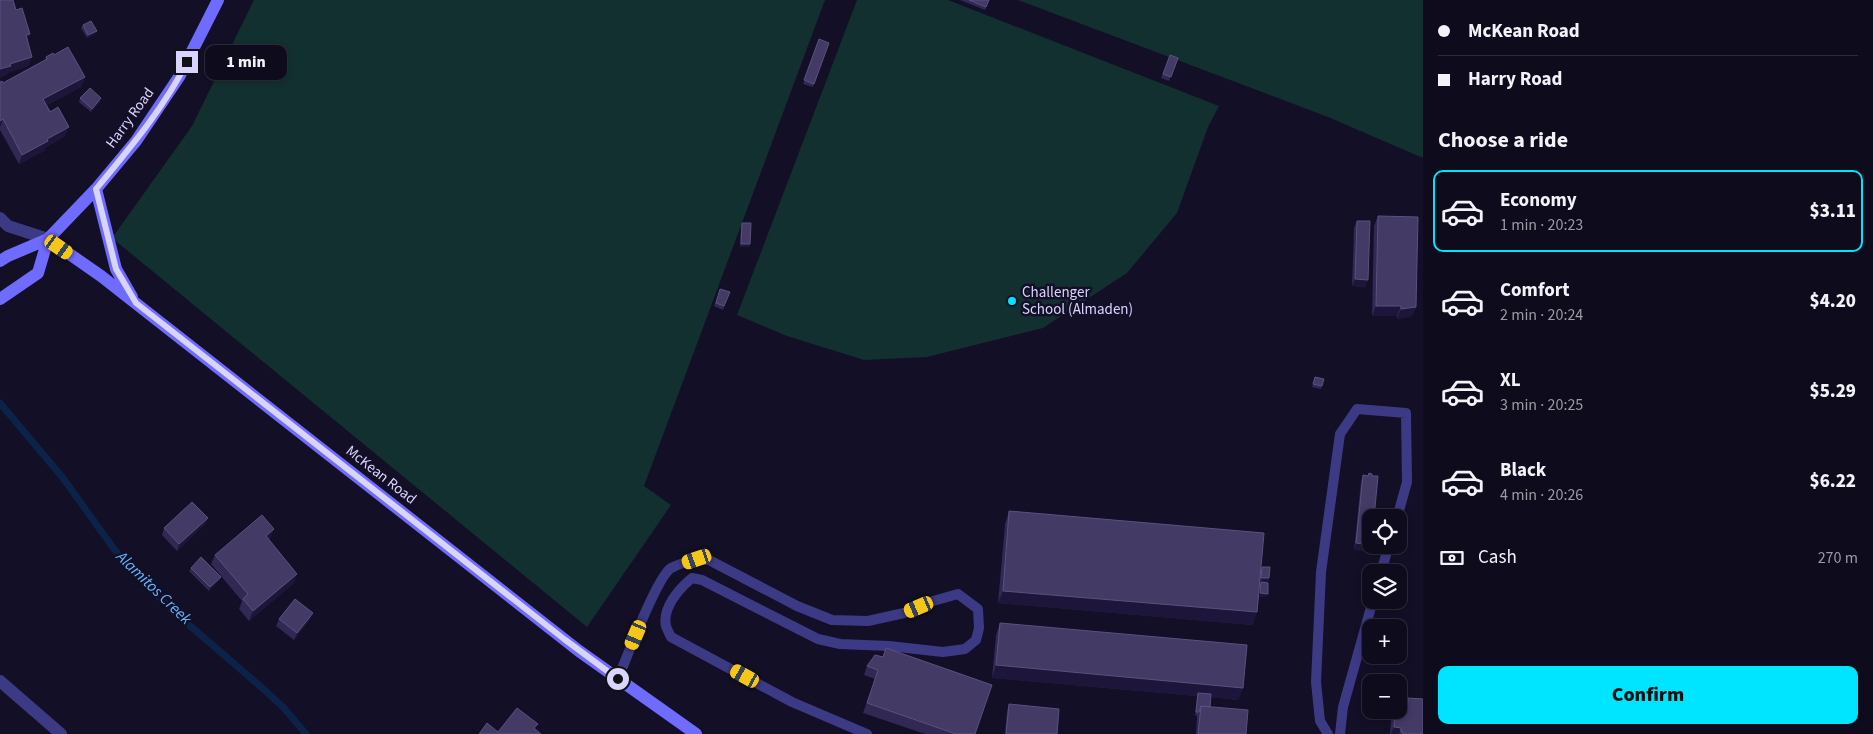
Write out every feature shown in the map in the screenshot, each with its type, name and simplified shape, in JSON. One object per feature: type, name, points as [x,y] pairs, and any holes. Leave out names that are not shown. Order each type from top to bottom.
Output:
[{"type":"main road","name":"Harry Road","points":[[48,239],[96,189],[136,141],[179,77],[218,0]]},
{"type":"main road","points":[[96,189],[116,269],[136,303]]},
{"type":"main road","points":[[0,261],[48,239]]},
{"type":"main road","points":[[0,299],[38,273],[48,239]]},
{"type":"main road","name":"McKean Road","points":[[48,239],[136,303],[572,644],[696,734]]},
{"type":"street","points":[[0,218],[8,226],[48,239]]},
{"type":"street","points":[[0,681],[61,734]]},
{"type":"lane","points":[[1328,734],[1320,721],[1316,682],[1320,572],[1340,434],[1357,409],[1406,413],[1407,482],[1400,509]]},
{"type":"lane","points":[[618,679],[656,591],[670,568],[697,559],[708,560],[797,606],[832,620],[868,621],[904,613],[933,601],[958,594],[978,609],[979,628],[976,640],[965,649],[943,652],[889,646],[840,644],[818,639],[702,580],[692,578],[678,590],[668,611],[665,624],[671,637],[792,702],[867,734]]},
{"type":"lane","points":[[1340,734],[1343,707],[1370,609]]},
{"type":"green space","points":[[254,0],[825,0],[644,486],[671,505],[587,627],[112,238],[192,126]]},
{"type":"green space","points":[[857,0],[948,0],[1219,106],[1208,127],[1177,213],[1127,273],[1043,328],[927,357],[864,360],[787,336],[737,315]]},
{"type":"green space","points":[[1018,0],[1423,0],[1423,158],[1328,117]]},
{"type":"building","points":[[0,0],[13,0],[16,10],[22,8],[30,34],[26,35],[32,57],[0,69]]},
{"type":"building","points":[[969,0],[989,0],[986,7]]},
{"type":"building","points":[[91,21],[97,31],[88,35],[83,25]]},
{"type":"building","points":[[819,39],[829,43],[814,84],[804,80]]},
{"type":"building","points":[[68,47],[85,77],[43,99],[50,112],[58,107],[69,127],[22,155],[3,119],[0,121],[0,82],[2,81],[3,83],[47,59],[46,57],[53,53],[54,55]]},
{"type":"building","points":[[1170,55],[1178,58],[1171,77],[1163,74]]},
{"type":"building","points":[[90,88],[101,98],[92,109],[80,98]]},
{"type":"building","points":[[1378,216],[1418,217],[1416,307],[1401,309],[1401,306],[1376,306]]},
{"type":"building","points":[[1357,221],[1370,221],[1368,280],[1355,279]]},
{"type":"building","points":[[742,223],[751,223],[750,244],[741,244]]},
{"type":"building","points":[[720,289],[730,292],[724,306],[716,303]]},
{"type":"building","points":[[1315,377],[1324,379],[1322,386],[1313,384]]},
{"type":"building","points":[[1369,473],[1372,476],[1378,476],[1375,509],[1362,509],[1362,544],[1356,543],[1363,475],[1368,476]]},
{"type":"building","points":[[192,502],[208,518],[179,544],[164,528]]},
{"type":"building","points":[[1009,511],[1264,533],[1257,612],[1003,591]]},
{"type":"building","points":[[262,515],[274,529],[266,536],[297,574],[253,611],[243,599],[248,594],[215,555]]},
{"type":"building","points":[[201,557],[221,577],[210,587],[191,568]]},
{"type":"building","points":[[1262,567],[1270,567],[1269,578],[1261,578]]},
{"type":"building","points":[[1261,582],[1268,583],[1268,594],[1260,593]]},
{"type":"building","points":[[295,599],[313,613],[297,633],[279,619]]},
{"type":"building","points":[[1000,623],[1247,645],[1243,688],[996,665]]},
{"type":"building","points":[[886,648],[992,685],[975,734],[956,734],[867,703],[878,670],[867,666],[875,655],[883,657]]},
{"type":"building","points":[[1198,693],[1211,694],[1210,707],[1201,706],[1199,712],[1196,712]]},
{"type":"building","points":[[1408,698],[1423,699],[1423,734],[1403,734],[1401,728],[1394,727],[1394,719],[1407,719]]},
{"type":"building","points":[[1009,704],[1059,709],[1057,734],[1006,734]]},
{"type":"building","points":[[1201,706],[1248,710],[1246,734],[1198,734]]},
{"type":"building","points":[[517,708],[538,724],[534,728],[541,734],[479,734],[487,723],[498,732]]},
{"type":"waterway","name":"Alamitos Creek","points":[[0,403],[63,478],[114,549],[142,581],[180,617],[283,707],[306,734]]},
{"type":"place","name":"Challenger School (Almaden)","points":[[1012,301]]},
{"type":"route","points":[[187,62],[136,141],[96,189],[116,269],[136,303],[564,639],[618,679]]}]
